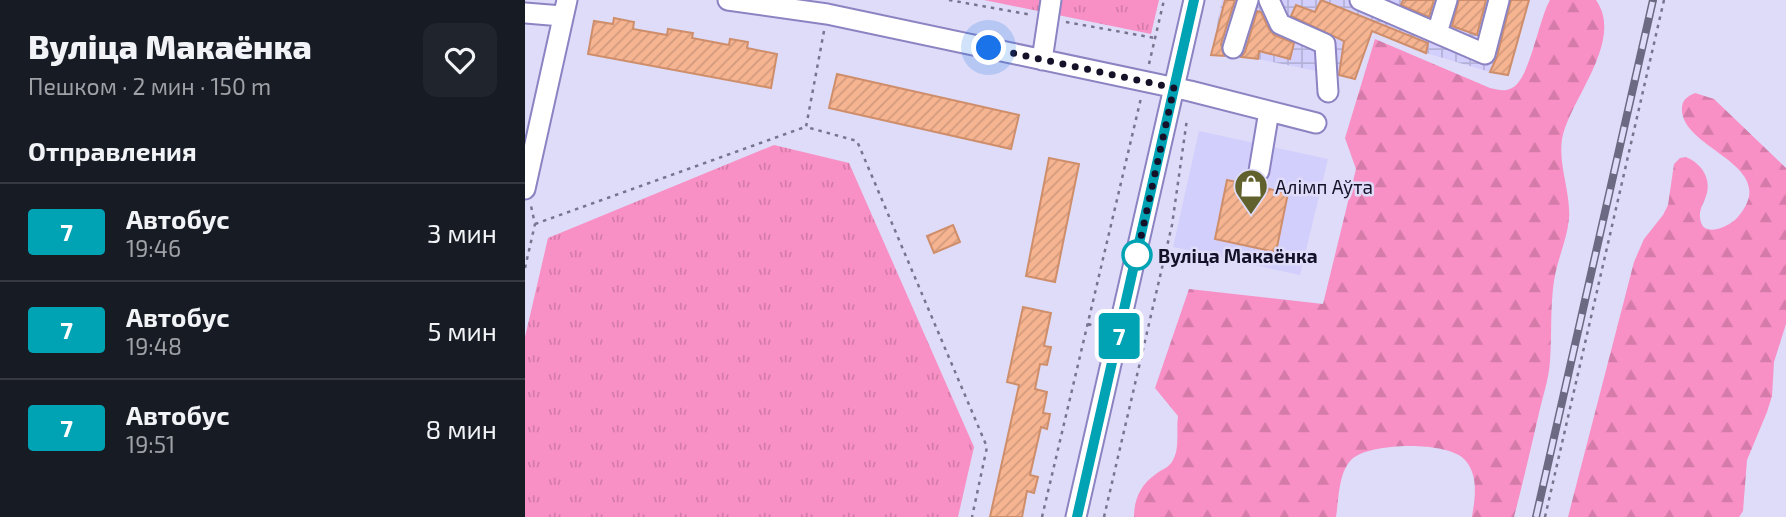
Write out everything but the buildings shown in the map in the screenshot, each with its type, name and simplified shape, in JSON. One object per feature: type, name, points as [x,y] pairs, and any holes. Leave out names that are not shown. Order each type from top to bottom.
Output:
[{"type":"street","points":[[728,0],[828,14],[1182,89],[1316,123]]},
{"type":"street","points":[[1042,60],[1051,0]]},
{"type":"street","points":[[1076,517],[1182,89],[1194,0]]},
{"type":"street","points":[[1233,48],[1248,0]]},
{"type":"street","points":[[1269,0],[1280,24],[1325,44],[1328,92]]},
{"type":"street","points":[[1360,0],[1389,6],[1437,33],[1485,54],[1499,0]]},
{"type":"street","points":[[1437,33],[1447,0]]},
{"type":"street","points":[[525,13],[565,8],[526,187]]},
{"type":"street","points":[[1259,171],[1269,111]]},
{"type":"path","points":[[1042,517],[1164,0]]},
{"type":"path","points":[[1545,517],[1664,0]]},
{"type":"path","points":[[806,127],[828,14]]},
{"type":"path","points":[[1104,517],[1172,225],[1182,89]]},
{"type":"path","points":[[535,224],[806,127],[857,141],[987,447],[972,517]]},
{"type":"path","points":[[525,268],[535,224],[526,187]]},
{"type":"shaded area","points":[[1222,0],[1529,0],[1508,75],[1426,53],[1372,31],[1355,79],[1258,59],[1211,55]]},
{"type":"shaded area","points":[[1199,131],[1328,159],[1300,275],[1173,247]]},
{"type":"green space","points":[[984,0],[1159,0],[1151,34]]},
{"type":"green space","points":[[1550,0],[1596,0],[1603,16],[1604,34],[1593,70],[1562,139],[1569,219],[1554,281],[1548,374],[1514,517],[1472,517],[1474,480],[1465,460],[1443,449],[1408,446],[1374,450],[1351,460],[1341,479],[1336,517],[1134,517],[1135,504],[1142,487],[1169,465],[1176,450],[1178,416],[1155,388],[1189,289],[1323,304],[1356,169],[1345,138],[1375,39],[1490,88],[1507,90],[1518,82],[1524,73]]},
{"type":"green space","points":[[1695,93],[1714,99],[1786,168],[1786,324],[1774,362],[1772,396],[1747,460],[1743,511],[1739,517],[1568,517],[1634,262],[1644,239],[1668,205],[1674,164],[1680,158],[1686,157],[1697,164],[1707,178],[1708,190],[1700,214],[1701,224],[1705,228],[1715,230],[1733,222],[1748,199],[1748,184],[1740,170],[1696,135],[1685,122],[1683,104],[1686,98]]},
{"type":"green space","points":[[774,145],[849,163],[974,447],[958,517],[525,517],[525,337],[548,238]]},
{"type":"railway","points":[[1536,517],[1653,0]]},
{"type":"bus line","name":"7","points":[[1077,517],[1194,0]]},
{"type":"place","name":"Алімп Аўта","points":[[1251,216]]},
{"type":"place","name":"Вуліца Макаёнка","points":[[1137,255]]},
{"type":"route","points":[[989,48],[1174,88],[1137,255]]}]
